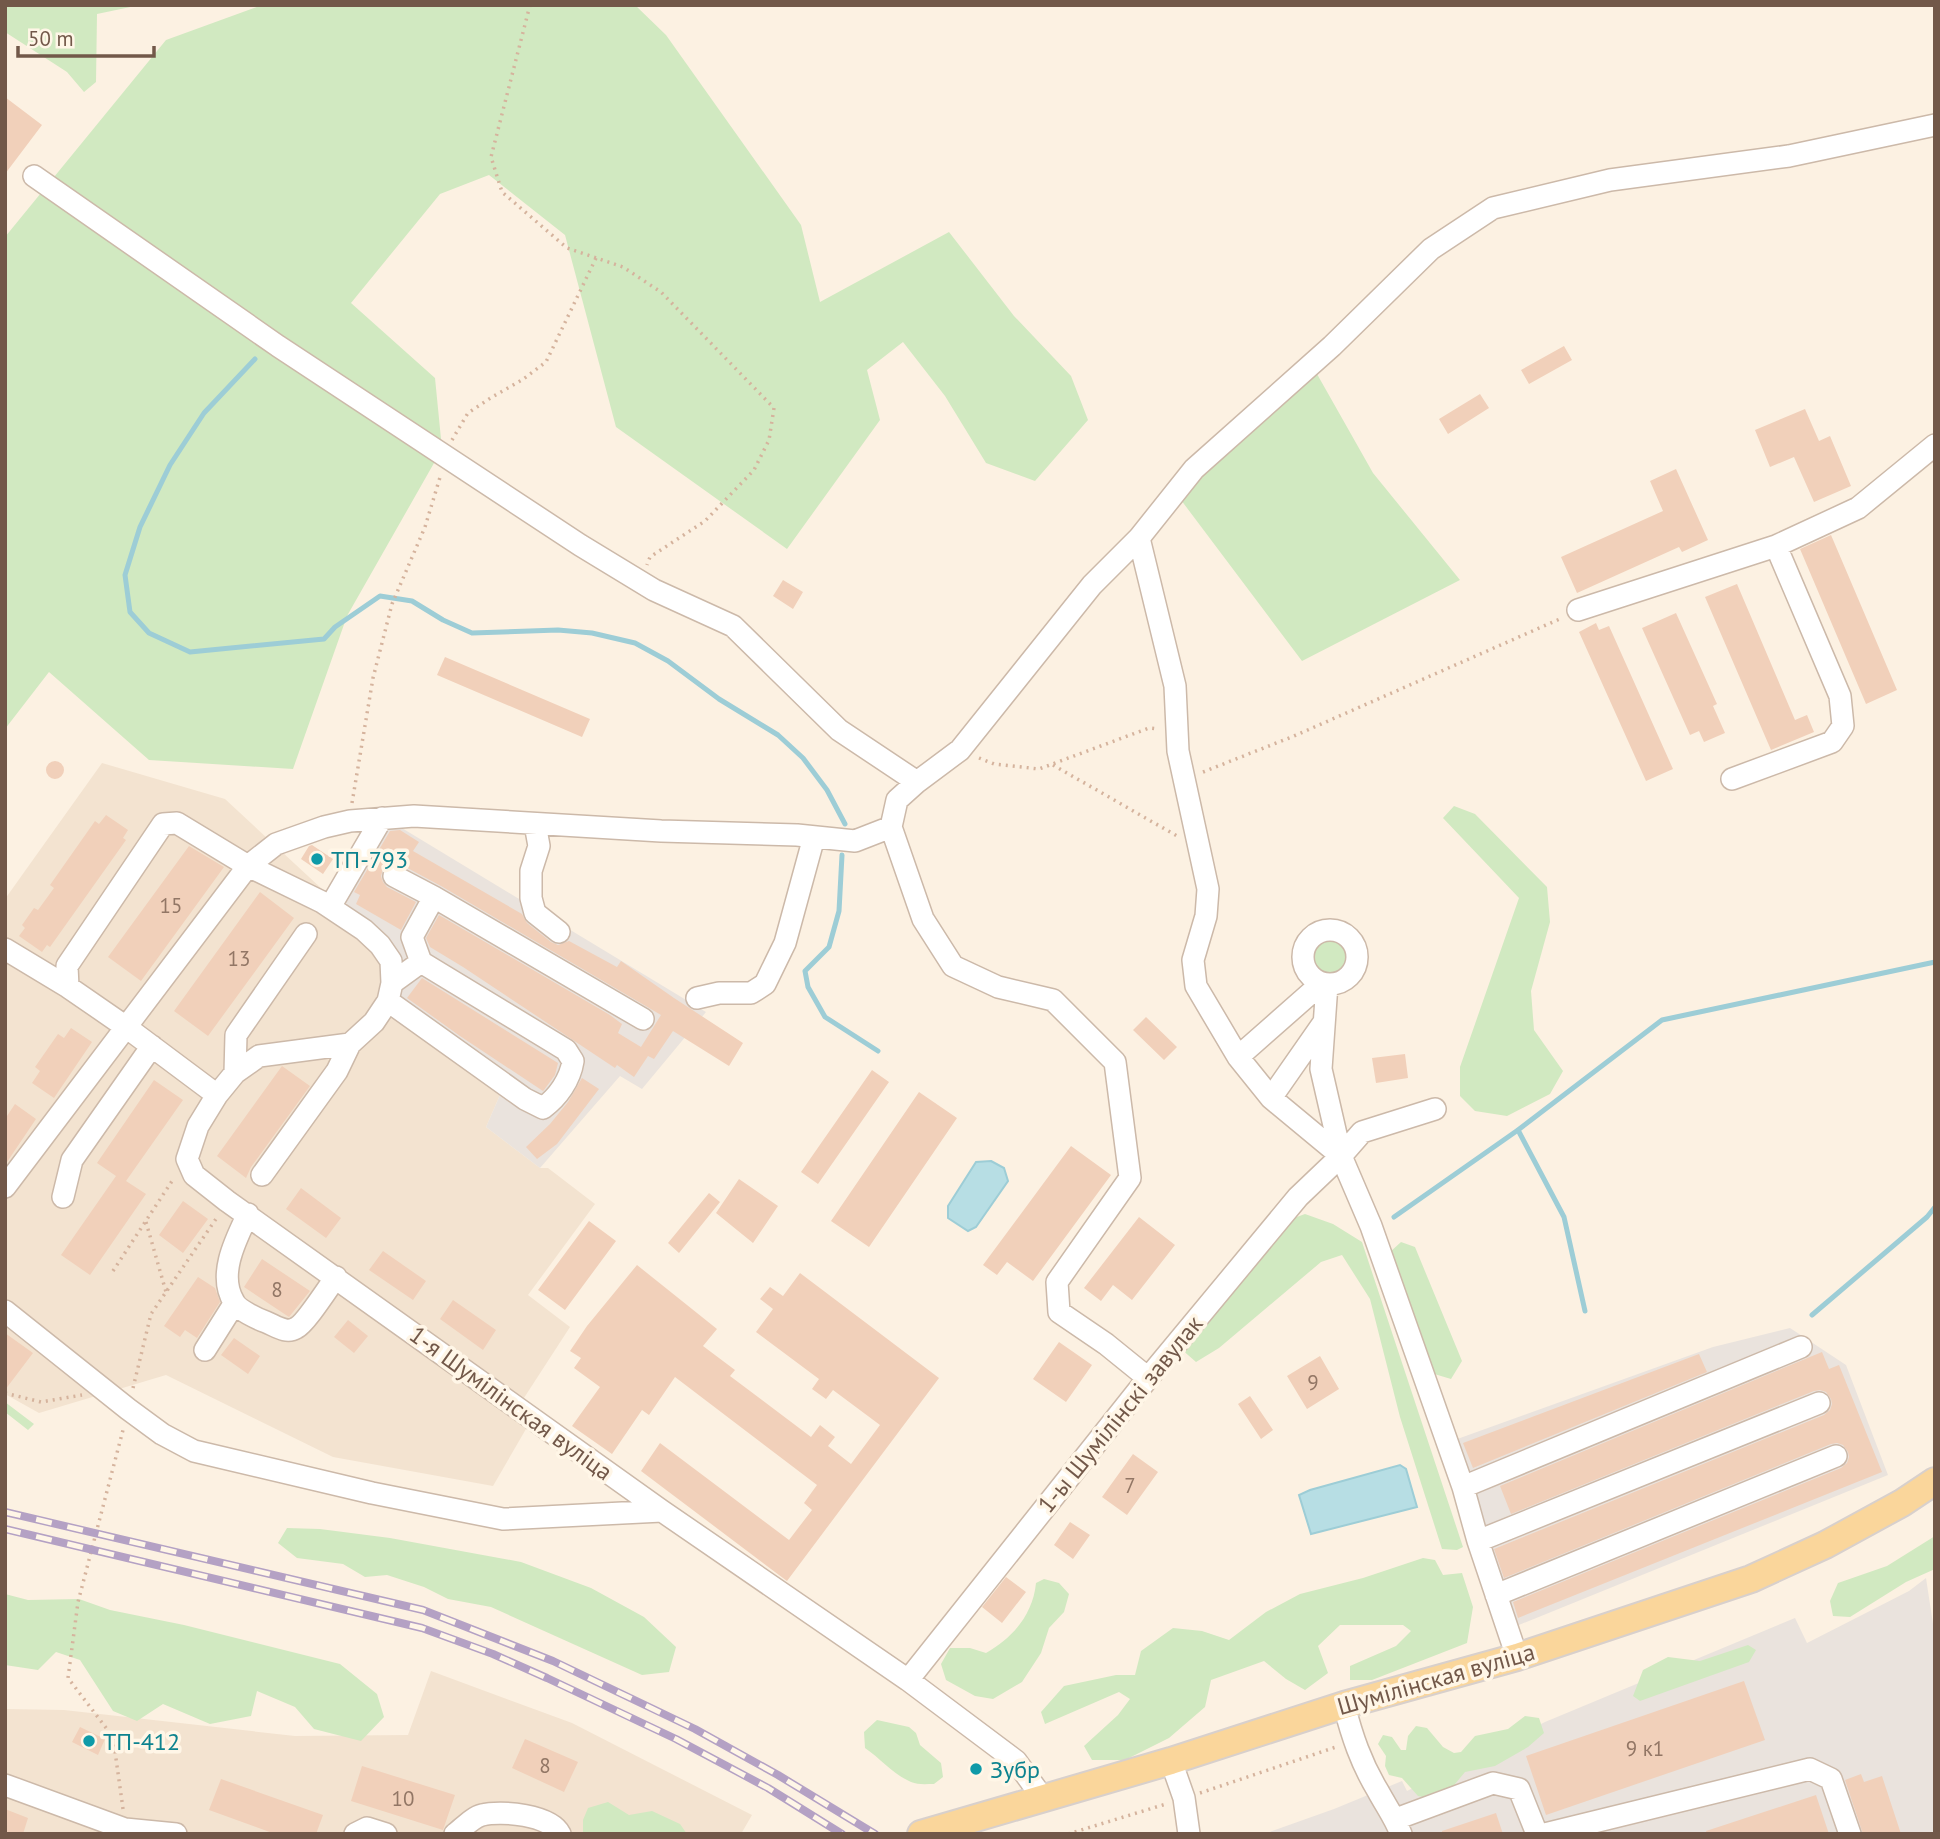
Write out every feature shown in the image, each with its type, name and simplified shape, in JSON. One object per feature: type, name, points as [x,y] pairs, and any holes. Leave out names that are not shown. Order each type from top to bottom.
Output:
[{"type":"main road","name":"Шумілінская вуліца","points":[[921,1834],[1171,1761],[1344,1705],[1517,1657],[1751,1579],[1825,1545],[1902,1503],[1935,1481]]},
{"type":"street","points":[[1148,1378],[1106,1344],[1059,1312],[1057,1282],[1130,1178],[1115,1062],[1053,999],[998,987],[953,966],[923,919],[891,827],[897,800],[960,750],[1092,585],[1139,538],[1194,469],[1332,345],[1431,249],[1493,208],[1610,180],[1789,156],[1935,125]]},
{"type":"street","points":[[34,176],[278,346],[580,545],[654,590],[733,626],[839,730],[917,782]]},
{"type":"street","points":[[1578,610],[1776,546],[1858,508],[1935,445]]},
{"type":"street","points":[[1139,538],[1175,686],[1178,751],[1208,889],[1206,916],[1193,960],[1196,986],[1238,1057],[1271,1098],[1341,1156]]},
{"type":"street","points":[[1732,779],[1832,742],[1843,726],[1840,696],[1776,546]]},
{"type":"street","points":[[5,1186],[248,866],[276,844],[350,821],[414,816],[855,841],[891,827]]},
{"type":"street","points":[[330,907],[382,818]]},
{"type":"street","points":[[68,987],[67,966],[163,824],[177,823],[248,866],[330,907],[364,930],[380,945],[391,961],[390,992]]},
{"type":"street","points":[[535,824],[539,846],[531,871],[531,898],[535,913],[559,932]]},
{"type":"street","points":[[696,998],[719,993],[751,993],[765,984],[785,943],[814,837]]},
{"type":"street","points":[[394,876],[643,1019]]},
{"type":"street","points":[[390,992],[525,1099],[542,1108],[551,1102],[570,1076],[573,1061],[566,1050],[421,962],[412,937],[434,897]]},
{"type":"street","points":[[235,1073],[236,1035],[306,934]]},
{"type":"street","points":[[5,949],[68,987],[218,1095]]},
{"type":"street","points":[[262,1175],[337,1072],[350,1044],[374,1022],[390,992],[421,962]]},
{"type":"street","points":[[1238,1057],[1325,984],[1321,1069],[1341,1156],[1371,1226],[1463,1487],[1517,1657]]},
{"type":"street","points":[[1271,1098],[1325,1021]]},
{"type":"street","points":[[187,1159],[198,1126],[218,1095],[235,1073],[259,1056],[350,1044]]},
{"type":"street","points":[[63,1197],[72,1160],[152,1046]]},
{"type":"street","name":"1-ы Шумілінскі завулак","points":[[908,1680],[1148,1378],[1298,1197],[1362,1132],[1435,1109]]},
{"type":"street","name":"1-я Шумілінская вуліца","points":[[187,1159],[194,1175],[227,1201],[662,1511],[908,1680],[1016,1761],[1042,1797]]},
{"type":"street","points":[[248,1214],[233,1245],[228,1269],[228,1285],[234,1304],[257,1319],[287,1331],[298,1328],[336,1277]]},
{"type":"street","points":[[205,1350],[234,1304]]},
{"type":"street","points":[[5,1311],[128,1409],[162,1434],[194,1451],[372,1493],[503,1519],[662,1511]]},
{"type":"street","points":[[1463,1487],[1801,1347]]},
{"type":"street","points":[[1478,1541],[1818,1403]]},
{"type":"street","points":[[1496,1595],[1836,1456]]},
{"type":"street","points":[[1344,1705],[1353,1741],[1377,1791],[1399,1826],[1493,1783],[1519,1789],[1537,1834]]},
{"type":"street","points":[[1171,1761],[1184,1798],[1189,1834]]},
{"type":"street","points":[[1545,1834],[1810,1769],[1831,1779],[1850,1834]]},
{"type":"street","points":[[5,1785],[125,1831],[176,1834]]},
{"type":"street","points":[[455,1834],[481,1815],[526,1814],[557,1828],[560,1834]]},
{"type":"street","points":[[355,1834],[367,1828],[386,1834]]},
{"type":"path","points":[[530,5],[491,157],[502,192],[567,248],[623,267],[662,292],[774,408],[769,440],[754,470],[705,521],[650,557],[646,572],[654,590]]},
{"type":"path","points":[[350,821],[373,678],[392,604],[425,527],[453,437],[468,413],[546,362],[596,258]]},
{"type":"path","points":[[1184,779],[1294,736],[1578,610]]},
{"type":"path","points":[[960,750],[994,764],[1039,769],[1149,728],[1177,732]]},
{"type":"path","points":[[1051,764],[1200,849]]},
{"type":"path","points":[[113,1272],[187,1159]]},
{"type":"path","points":[[125,1831],[114,1737],[68,1678],[78,1602],[151,1314],[227,1201]]},
{"type":"path","points":[[146,1222],[166,1292]]},
{"type":"path","points":[[5,1393],[41,1402],[106,1390]]},
{"type":"path","points":[[1068,1834],[1353,1741]]},
{"type":"shaded area","points":[[102,763],[225,799],[336,902],[398,950],[398,1022],[500,1095],[486,1127],[540,1168],[548,1168],[595,1204],[528,1295],[570,1327],[522,1401],[526,1429],[493,1486],[333,1457],[166,1375],[39,1413],[5,1394],[5,899]]},
{"type":"shaded area","points":[[387,819],[706,1012],[642,1089],[620,1076],[540,1168],[486,1127],[500,1095],[398,1022],[398,950],[336,902]]},
{"type":"shaded area","points":[[1790,1328],[1846,1365],[1888,1475],[1514,1627],[1449,1442],[1713,1347]]},
{"type":"shaded area","points":[[1926,1578],[1935,1637],[1935,1834],[1264,1834],[1402,1781],[1407,1791],[1545,1722],[1795,1618],[1807,1643],[1909,1591]]},
{"type":"shaded area","points":[[431,1671],[572,1723],[752,1815],[741,1834],[5,1834],[5,1709],[64,1710],[295,1736],[408,1735]]},
{"type":"green space","points":[[5,5],[140,5],[97,14],[96,82],[84,92],[67,72],[5,32]]},
{"type":"green space","points":[[262,5],[635,5],[666,35],[801,225],[820,302],[949,232],[1014,316],[1071,376],[1088,420],[1035,481],[986,463],[945,396],[903,342],[867,370],[880,420],[787,549],[616,427],[565,235],[489,175],[440,194],[351,303],[435,378],[442,449],[347,616],[293,769],[149,760],[49,672],[5,729],[5,237],[166,40]]},
{"type":"green space","points":[[1317,374],[1373,473],[1460,580],[1302,661],[1178,496]]},
{"type":"green space","points":[[1454,806],[1475,814],[1547,887],[1550,922],[1531,991],[1534,1030],[1563,1071],[1550,1094],[1507,1116],[1475,1111],[1460,1096],[1460,1067],[1519,898],[1443,818]]},
{"type":"green space","points":[[1330,938],[1343,944],[1349,957],[1343,970],[1330,976],[1317,970],[1311,957],[1317,944]]},
{"type":"green space","points":[[1305,1214],[1333,1224],[1362,1242],[1463,1547],[1457,1550],[1442,1549],[1400,1417],[1370,1299],[1342,1255],[1321,1262],[1219,1348],[1196,1362],[1180,1348],[1283,1222]]},
{"type":"green space","points":[[1401,1242],[1415,1247],[1462,1361],[1451,1379],[1431,1373],[1389,1253]]},
{"type":"green space","points":[[5,1402],[34,1424],[28,1430],[5,1412]]},
{"type":"green space","points":[[287,1528],[320,1529],[390,1538],[521,1562],[591,1588],[644,1617],[676,1647],[669,1672],[642,1675],[491,1607],[448,1599],[424,1587],[387,1575],[365,1577],[343,1564],[297,1558],[278,1543]]},
{"type":"green space","points":[[1935,1536],[1935,1569],[1906,1582],[1850,1617],[1833,1616],[1830,1601],[1838,1583],[1887,1566]]},
{"type":"green space","points":[[1423,1558],[1435,1560],[1443,1575],[1462,1573],[1473,1607],[1467,1643],[1372,1680],[1350,1680],[1350,1666],[1396,1646],[1411,1631],[1403,1625],[1340,1625],[1318,1646],[1328,1673],[1305,1690],[1264,1661],[1211,1680],[1205,1707],[1169,1738],[1125,1760],[1092,1760],[1084,1746],[1118,1715],[1130,1699],[1119,1692],[1045,1724],[1041,1712],[1064,1686],[1116,1675],[1135,1675],[1141,1651],[1173,1628],[1202,1631],[1229,1640],[1266,1612],[1300,1594],[1363,1578]]},
{"type":"green space","points":[[1044,1579],[1059,1583],[1069,1594],[1064,1612],[1049,1628],[1041,1653],[1022,1682],[993,1699],[975,1696],[946,1680],[941,1664],[950,1648],[970,1648],[986,1653],[996,1647],[1020,1624],[1031,1605],[1036,1583]]},
{"type":"green space","points":[[5,1594],[28,1600],[79,1599],[110,1610],[184,1625],[340,1664],[377,1694],[384,1717],[361,1741],[314,1729],[295,1707],[257,1691],[251,1716],[210,1724],[163,1704],[137,1721],[113,1711],[80,1660],[56,1652],[38,1670],[5,1665]]},
{"type":"green space","points":[[1748,1645],[1756,1650],[1749,1662],[1640,1701],[1633,1696],[1643,1670],[1668,1657],[1700,1661]]},
{"type":"green space","points":[[1525,1716],[1539,1718],[1544,1733],[1528,1747],[1495,1766],[1465,1772],[1450,1790],[1428,1798],[1418,1796],[1402,1778],[1389,1775],[1385,1766],[1386,1756],[1378,1744],[1383,1735],[1392,1737],[1401,1750],[1406,1750],[1408,1736],[1416,1726],[1427,1728],[1443,1747],[1454,1753],[1461,1752],[1475,1736],[1508,1729]]},
{"type":"green space","points":[[877,1720],[909,1727],[916,1733],[920,1745],[941,1763],[943,1777],[934,1784],[911,1782],[865,1748],[864,1732]]},
{"type":"green space","points":[[608,1802],[629,1815],[652,1811],[680,1824],[687,1834],[583,1834],[583,1820],[588,1808]]},
{"type":"water","points":[[991,1161],[1004,1168],[1008,1181],[976,1227],[968,1231],[948,1218],[948,1206],[976,1162]]},
{"type":"water","points":[[1400,1465],[1406,1469],[1417,1507],[1311,1534],[1299,1495]]},
{"type":"building","points":[[5,97],[42,125],[5,174]]},
{"type":"building","points":[[1564,346],[1572,360],[1529,384],[1521,370]]},
{"type":"building","points":[[1480,394],[1489,408],[1448,434],[1439,419]]},
{"type":"building","points":[[1805,409],[1819,441],[1830,436],[1851,486],[1814,502],[1794,457],[1770,467],[1755,430]]},
{"type":"building","points":[[1676,469],[1708,540],[1682,552],[1679,547],[1577,593],[1561,557],[1663,511],[1650,481]]},
{"type":"building","points":[[1831,535],[1897,690],[1866,704],[1800,549]]},
{"type":"building","points":[[783,580],[803,592],[793,609],[773,596]]},
{"type":"building","points":[[1737,584],[1795,720],[1807,715],[1814,732],[1771,750],[1705,597]]},
{"type":"building","points":[[1676,613],[1717,704],[1713,706],[1725,733],[1704,742],[1699,731],[1690,735],[1642,628]]},
{"type":"building","points":[[1596,623],[1599,630],[1609,626],[1673,769],[1646,781],[1579,632]]},
{"type":"building","points":[[445,657],[590,719],[582,737],[437,675]]},
{"type":"building","points":[[51,761],[59,761],[64,770],[62,777],[51,779],[46,774],[46,766]]},
{"type":"building","points":[[106,815],[128,830],[123,838],[126,840],[50,947],[47,945],[42,952],[19,936],[25,928],[22,925],[34,908],[38,910],[54,888],[50,885],[95,821],[99,824]]},
{"type":"building","points":[[400,830],[419,842],[413,851],[522,914],[527,923],[551,942],[558,945],[569,941],[617,967],[621,961],[743,1043],[729,1066],[673,1031],[654,1059],[648,1056],[634,1077],[617,1065],[615,1068],[430,947],[426,938],[439,915],[610,1015],[622,1024],[618,1033],[641,1047],[661,1015],[400,864],[388,865],[381,876],[387,887],[416,902],[401,930],[356,904],[360,895],[354,892],[390,831]]},
{"type":"building","name":"ТП-793","points":[[312,845],[333,859],[323,874],[301,859]]},
{"type":"building","points":[[189,846],[224,867],[141,981],[108,957]]},
{"type":"building","points":[[260,892],[294,918],[208,1036],[174,1011]]},
{"type":"building","points":[[422,978],[558,1063],[555,1075],[544,1090],[407,998]]},
{"type":"building","points":[[1146,1017],[1177,1047],[1164,1060],[1133,1030]]},
{"type":"building","points":[[71,1028],[92,1042],[54,1098],[32,1083],[40,1071],[35,1067],[58,1034],[64,1038]]},
{"type":"building","points":[[1405,1054],[1408,1078],[1376,1083],[1372,1058]]},
{"type":"building","points":[[282,1066],[310,1086],[251,1167],[246,1178],[217,1156]]},
{"type":"building","points":[[872,1070],[889,1082],[818,1184],[801,1172]]},
{"type":"building","points":[[582,1078],[599,1089],[557,1144],[537,1159],[526,1147],[568,1102]]},
{"type":"building","points":[[154,1080],[183,1100],[126,1181],[146,1194],[90,1275],[61,1255],[116,1176],[97,1163]]},
{"type":"building","points":[[919,1092],[957,1118],[869,1247],[831,1221]]},
{"type":"building","points":[[15,1104],[36,1119],[5,1165],[5,1119]]},
{"type":"building","points":[[1071,1146],[1111,1175],[1033,1281],[1007,1262],[997,1275],[983,1265]]},
{"type":"building","points":[[739,1179],[778,1206],[753,1243],[716,1213]]},
{"type":"building","points":[[301,1188],[341,1218],[326,1238],[286,1209]]},
{"type":"building","points":[[709,1193],[720,1202],[679,1253],[668,1243]]},
{"type":"building","points":[[183,1201],[208,1219],[183,1253],[159,1235]]},
{"type":"building","points":[[1139,1217],[1175,1245],[1132,1300],[1113,1285],[1101,1301],[1084,1288]]},
{"type":"building","points":[[589,1221],[616,1241],[565,1310],[538,1290]]},
{"type":"building","points":[[383,1251],[426,1281],[413,1300],[369,1270]]},
{"type":"building","points":[[262,1259],[310,1291],[289,1317],[244,1287]]},
{"type":"building","points":[[637,1265],[717,1329],[703,1346],[735,1370],[730,1376],[811,1437],[820,1425],[835,1437],[828,1446],[851,1464],[880,1425],[833,1390],[826,1399],[812,1389],[819,1379],[756,1332],[773,1309],[760,1299],[770,1287],[783,1296],[800,1273],[939,1378],[787,1581],[641,1471],[660,1443],[789,1540],[812,1510],[804,1503],[817,1485],[675,1377],[649,1415],[642,1410],[612,1454],[572,1426],[600,1387],[574,1368],[581,1358],[570,1351]]},
{"type":"building","points":[[198,1277],[215,1288],[220,1302],[197,1338],[185,1330],[180,1337],[164,1326]]},
{"type":"building","points":[[453,1300],[496,1330],[483,1350],[440,1319]]},
{"type":"building","points":[[348,1320],[368,1336],[354,1353],[334,1337]]},
{"type":"building","points":[[5,1333],[33,1353],[5,1390]]},
{"type":"building","points":[[234,1338],[260,1356],[248,1374],[221,1355]]},
{"type":"building","points":[[1059,1342],[1092,1365],[1066,1402],[1033,1379]]},
{"type":"building","points":[[1822,1352],[1829,1369],[1839,1365],[1882,1472],[1518,1618],[1513,1602],[1841,1468],[1849,1457],[1843,1445],[1831,1444],[1504,1578],[1494,1549],[1824,1415],[1830,1410],[1831,1399],[1826,1392],[1814,1391],[1511,1514],[1500,1486]]},
{"type":"building","points":[[1699,1354],[1707,1372],[1473,1468],[1463,1443]]},
{"type":"building","points":[[1320,1356],[1339,1389],[1307,1409],[1287,1376]]},
{"type":"building","points":[[1250,1396],[1273,1430],[1261,1439],[1238,1404]]},
{"type":"building","points":[[1133,1454],[1158,1472],[1127,1515],[1102,1497]]},
{"type":"building","points":[[1070,1522],[1090,1535],[1073,1559],[1054,1545]]},
{"type":"building","points":[[1006,1577],[1026,1592],[1002,1623],[982,1607]]},
{"type":"building","points":[[1744,1681],[1765,1740],[1546,1815],[1526,1756]]},
{"type":"building","name":"ТП-412","points":[[80,1727],[105,1739],[98,1755],[72,1742]]},
{"type":"building","points":[[525,1739],[578,1762],[564,1792],[512,1768]]},
{"type":"building","points":[[362,1766],[455,1795],[443,1830],[351,1801]]},
{"type":"building","points":[[1861,1774],[1864,1782],[1882,1776],[1901,1834],[1863,1834],[1845,1780]]},
{"type":"building","points":[[221,1779],[323,1815],[316,1834],[275,1834],[209,1810]]},
{"type":"building","points":[[1816,1795],[1829,1834],[1707,1834],[1706,1831]]},
{"type":"building","points":[[5,1809],[28,1818],[23,1834],[5,1834]]},
{"type":"building","points":[[1496,1813],[1503,1834],[1442,1834],[1442,1831]]},
{"type":"waterway","points":[[255,359],[204,413],[170,465],[140,527],[125,575],[130,612],[149,633],[190,652],[324,639],[335,627],[380,596],[412,601],[443,620],[472,633],[558,630],[592,633],[635,643],[668,661],[719,699],[778,735],[803,758],[827,790],[845,824]]},
{"type":"waterway","points":[[842,855],[839,911],[829,947],[805,971],[808,987],[825,1017],[878,1051]]},
{"type":"waterway","points":[[1394,1217],[1518,1130],[1662,1020],[1935,962]]},
{"type":"waterway","points":[[1518,1130],[1564,1217],[1585,1311]]},
{"type":"waterway","points":[[1812,1315],[1927,1217],[1935,1207]]},
{"type":"railway","points":[[5,1512],[423,1610],[553,1661],[695,1729],[875,1834]]},
{"type":"railway","points":[[5,1529],[422,1628],[493,1654],[676,1739],[768,1788],[842,1834]]},
{"type":"place","name":"ТП-793","points":[[317,859]]},
{"type":"place","name":"ТП-412","points":[[89,1741]]},
{"type":"place","name":"Зубр","points":[[976,1769]]}]
